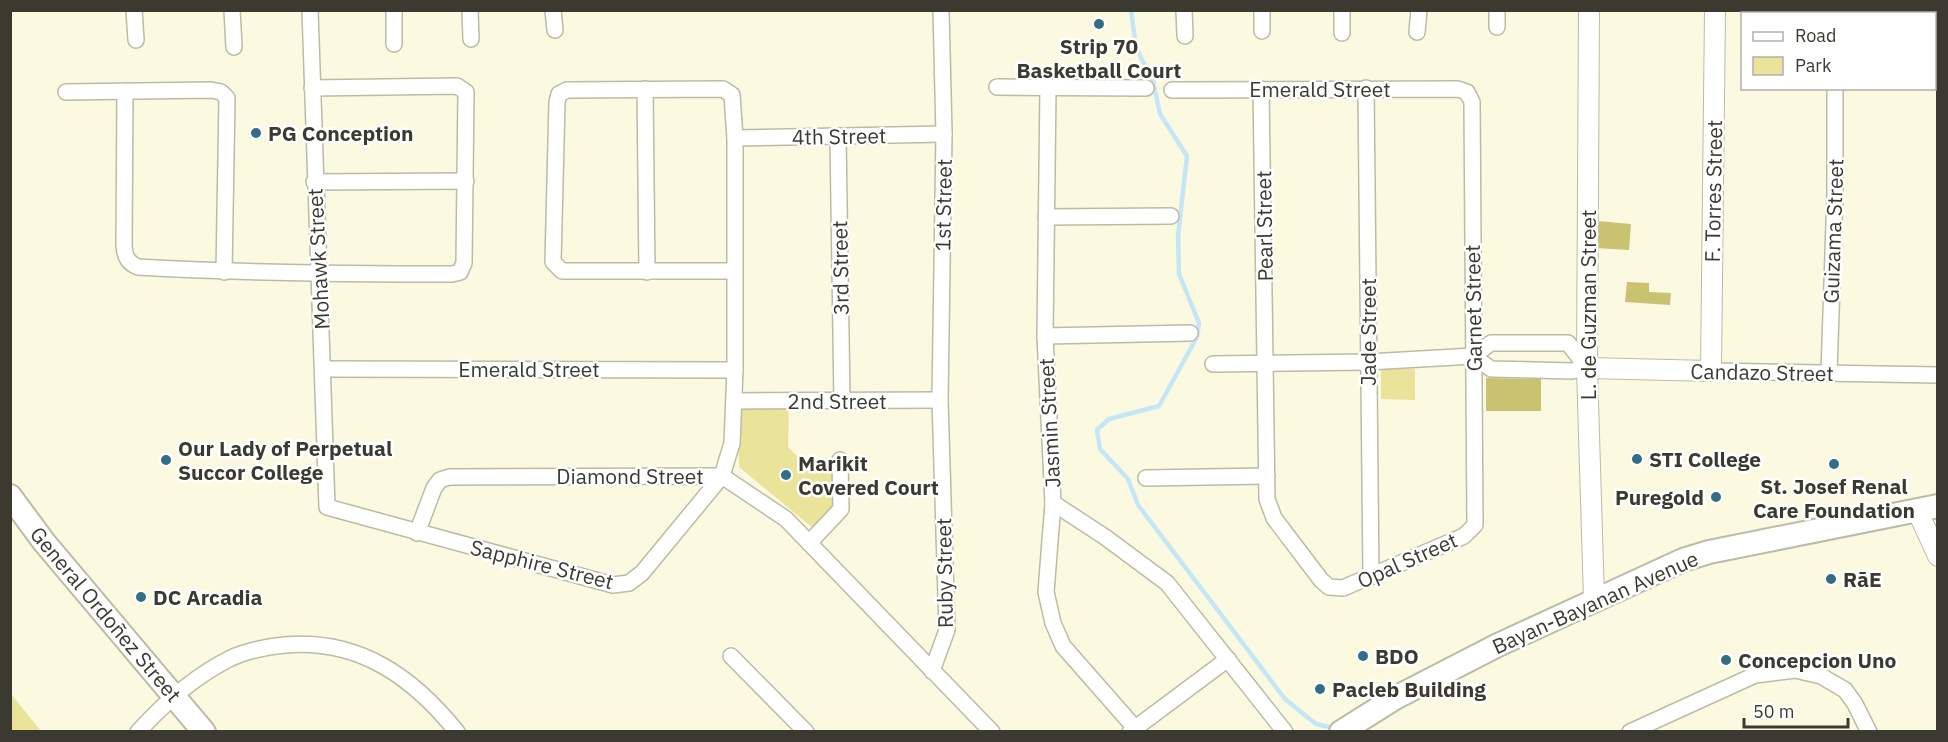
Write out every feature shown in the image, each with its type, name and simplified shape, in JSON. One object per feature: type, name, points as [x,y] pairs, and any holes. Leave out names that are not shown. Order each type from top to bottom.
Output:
[{"type":"main road","name":"General Ordoñez Street","points":[[10,495],[44,542],[204,732]]},
{"type":"main road","name":"Bayan-Bayanan Avenue","points":[[1350,725],[1442,673],[1683,560],[1710,552],[1927,508]]},
{"type":"street","points":[[134,10],[136,40]]},
{"type":"street","points":[[232,10],[234,47]]},
{"type":"street","name":"Mohawk Street","points":[[309,10],[327,507]]},
{"type":"street","points":[[394,10],[394,44]]},
{"type":"street","points":[[470,10],[471,39]]},
{"type":"street","points":[[553,10],[555,30]]},
{"type":"street","name":"1st Street","points":[[940,400],[944,134],[941,10]]},
{"type":"street","points":[[1184,10],[1185,36]]},
{"type":"street","points":[[1262,10],[1262,31]]},
{"type":"street","points":[[1342,10],[1342,33]]},
{"type":"street","points":[[1417,32],[1419,10]]},
{"type":"street","points":[[1497,10],[1497,27]]},
{"type":"street","name":"L. de Guzman Street","points":[[1589,10],[1587,368],[1594,600]]},
{"type":"street","name":"F. Torres Street","points":[[1711,371],[1715,10]]},
{"type":"street","points":[[125,91],[124,246],[129,262],[138,267],[318,274],[452,274],[460,272],[464,262],[466,92],[457,86],[312,88]]},
{"type":"street","points":[[997,87],[1146,88]]},
{"type":"street","name":"Jasmin Street","points":[[1048,88],[1045,336],[1053,503],[1046,592],[1053,623],[1063,646],[1133,730]]},
{"type":"street","name":"Emerald Street","points":[[1173,90],[1366,88],[1458,89],[1467,92]]},
{"type":"street","name":"Jade Street","points":[[1366,88],[1371,577]]},
{"type":"street","points":[[647,272],[645,89],[567,90],[560,94],[556,102],[553,262],[562,271],[647,272],[734,271]]},
{"type":"street","name":"Sapphire Street","points":[[327,507],[613,585],[629,583],[642,573],[722,476],[732,443],[735,370],[733,99],[729,92],[723,89],[645,89]]},
{"type":"street","name":"Pearl Street","points":[[1261,89],[1266,363]]},
{"type":"street","points":[[66,92],[211,90],[221,92],[227,98],[224,272]]},
{"type":"street","name":"Guizama Street","points":[[1828,373],[1835,193],[1835,90]]},
{"type":"street","name":"Garnet Street","points":[[1467,92],[1472,102],[1475,525]]},
{"type":"street","name":"4th Street","points":[[735,138],[944,134]]},
{"type":"street","name":"3rd Street","points":[[838,136],[842,400]]},
{"type":"street","points":[[314,182],[466,181]]},
{"type":"street","points":[[1046,217],[1171,216]]},
{"type":"street","points":[[1045,336],[1190,333]]},
{"type":"street","points":[[1213,364],[1368,362],[1473,356],[1491,343],[1568,343],[1587,368],[1572,371],[1491,369],[1473,356]]},
{"type":"street","name":"Opal Street","points":[[1266,363],[1268,499],[1274,518],[1321,580],[1329,587],[1343,588],[1371,577],[1464,536],[1475,525]]},
{"type":"street","name":"Candazo Street","points":[[1587,368],[1938,375]]},
{"type":"street","name":"Emerald Street","points":[[323,369],[735,370]]},
{"type":"street","name":"2nd Street","points":[[734,401],[940,400]]},
{"type":"street","name":"Ruby Street","points":[[932,671],[947,630],[940,400]]},
{"type":"street","points":[[809,543],[841,509],[840,460]]},
{"type":"street","name":"Diamond Street","points":[[417,533],[434,488],[440,480],[449,477],[722,476],[786,519],[992,732]]},
{"type":"street","points":[[1146,478],[1267,476]]},
{"type":"street","points":[[1053,503],[1167,583],[1285,732]]},
{"type":"street","points":[[1927,508],[1938,556]]},
{"type":"street","points":[[138,732],[174,696],[211,670],[243,653],[272,646],[320,645],[350,651],[395,672],[433,704],[457,732]]},
{"type":"street","points":[[731,656],[806,732]]},
{"type":"street","points":[[1133,730],[1228,659]]},
{"type":"street","points":[[1630,732],[1755,675],[1795,670],[1821,676],[1845,690],[1856,704],[1869,732]]},
{"type":"green space","points":[[1381,369],[1415,369],[1415,400],[1381,399]]},
{"type":"green space","points":[[789,403],[788,447],[799,458],[834,458],[835,507],[814,529],[739,467],[737,404]]},
{"type":"green space","points":[[11,694],[41,731],[11,731]]},
{"type":"shaded area","points":[[1597,221],[1631,224],[1629,250],[1595,248]]},
{"type":"shaded area","points":[[1627,282],[1649,283],[1649,292],[1671,293],[1670,305],[1625,302]]},
{"type":"shaded area","points":[[1486,378],[1541,379],[1541,411],[1486,411]]},
{"type":"waterway","points":[[1131,10],[1136,48],[1153,81],[1160,114],[1187,156],[1178,236],[1179,274],[1199,323],[1197,337],[1159,406],[1109,419],[1097,430],[1100,449],[1128,479],[1138,505],[1285,699],[1316,724],[1334,728]]},
{"type":"place","name":"Strip 70 Basketball Court","points":[[1099,24]]},
{"type":"place","name":"PG Conception","points":[[256,133]]},
{"type":"place","name":"STI College","points":[[1637,459]]},
{"type":"place","name":"Our Lady of Perpetual Succor College","points":[[166,460]]},
{"type":"place","name":"St. Josef Renal Care Foundation","points":[[1834,464]]},
{"type":"place","name":"Marikit Covered Court","points":[[786,475]]},
{"type":"place","name":"Puregold","points":[[1716,497]]},
{"type":"place","name":"RāE","points":[[1831,579]]},
{"type":"place","name":"DC Arcadia","points":[[141,597]]},
{"type":"place","name":"BDO","points":[[1363,656]]},
{"type":"place","name":"Concepcion Uno","points":[[1726,660]]},
{"type":"place","name":"Pacleb Building","points":[[1320,689]]}]
